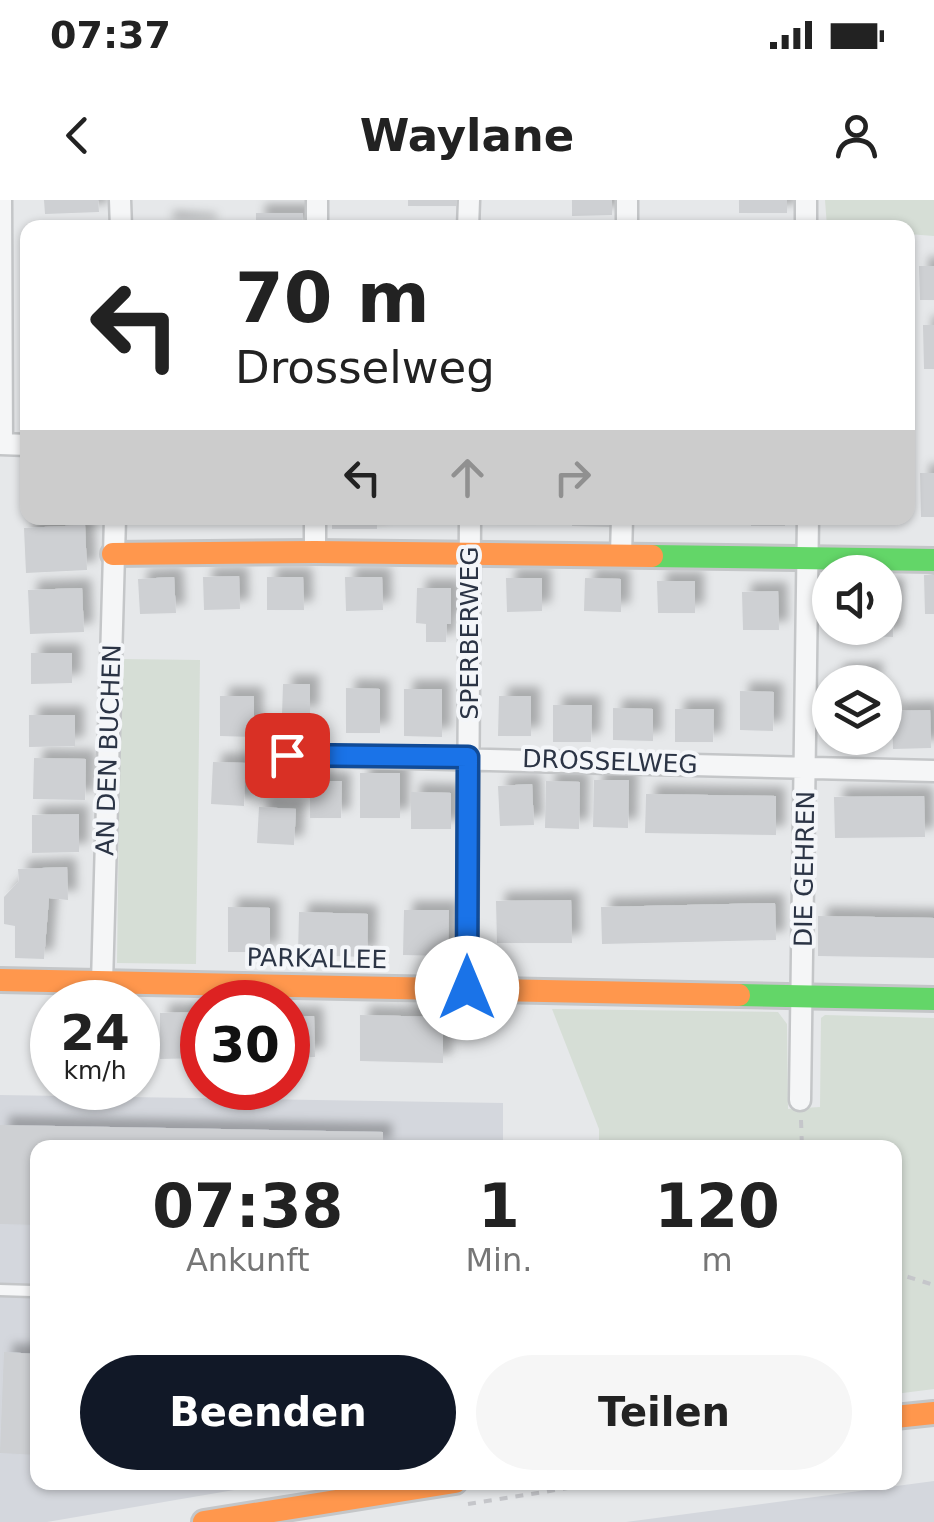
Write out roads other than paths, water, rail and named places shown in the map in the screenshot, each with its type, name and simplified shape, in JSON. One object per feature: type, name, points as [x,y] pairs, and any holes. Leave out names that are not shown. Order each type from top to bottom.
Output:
[{"type":"street","points":[[1,200],[1,444]]},
{"type":"street","name":"AN DEN BUCHEN","points":[[102,980],[115,525]]},
{"type":"street","points":[[314,552],[315,525]]},
{"type":"street","name":"SPERBERWEG","points":[[467,988],[470,525]]},
{"type":"street","points":[[622,525],[622,555]]},
{"type":"street","name":"DIE GEHREN","points":[[800,1100],[808,525]]},
{"type":"street","points":[[113,554],[314,552],[934,560]]},
{"type":"street","name":"DROSSELWEG","points":[[287,755],[934,770]]},
{"type":"street","name":"PARKALLEE","points":[[0,980],[30,981]]},
{"type":"street","name":"PARKALLEE","points":[[160,984],[934,999]]},
{"type":"street","points":[[902,1416],[934,1413]]},
{"type":"street","points":[[204,1522],[404,1490]]},
{"type":"lane","points":[[0,1290],[30,1290]]}]
